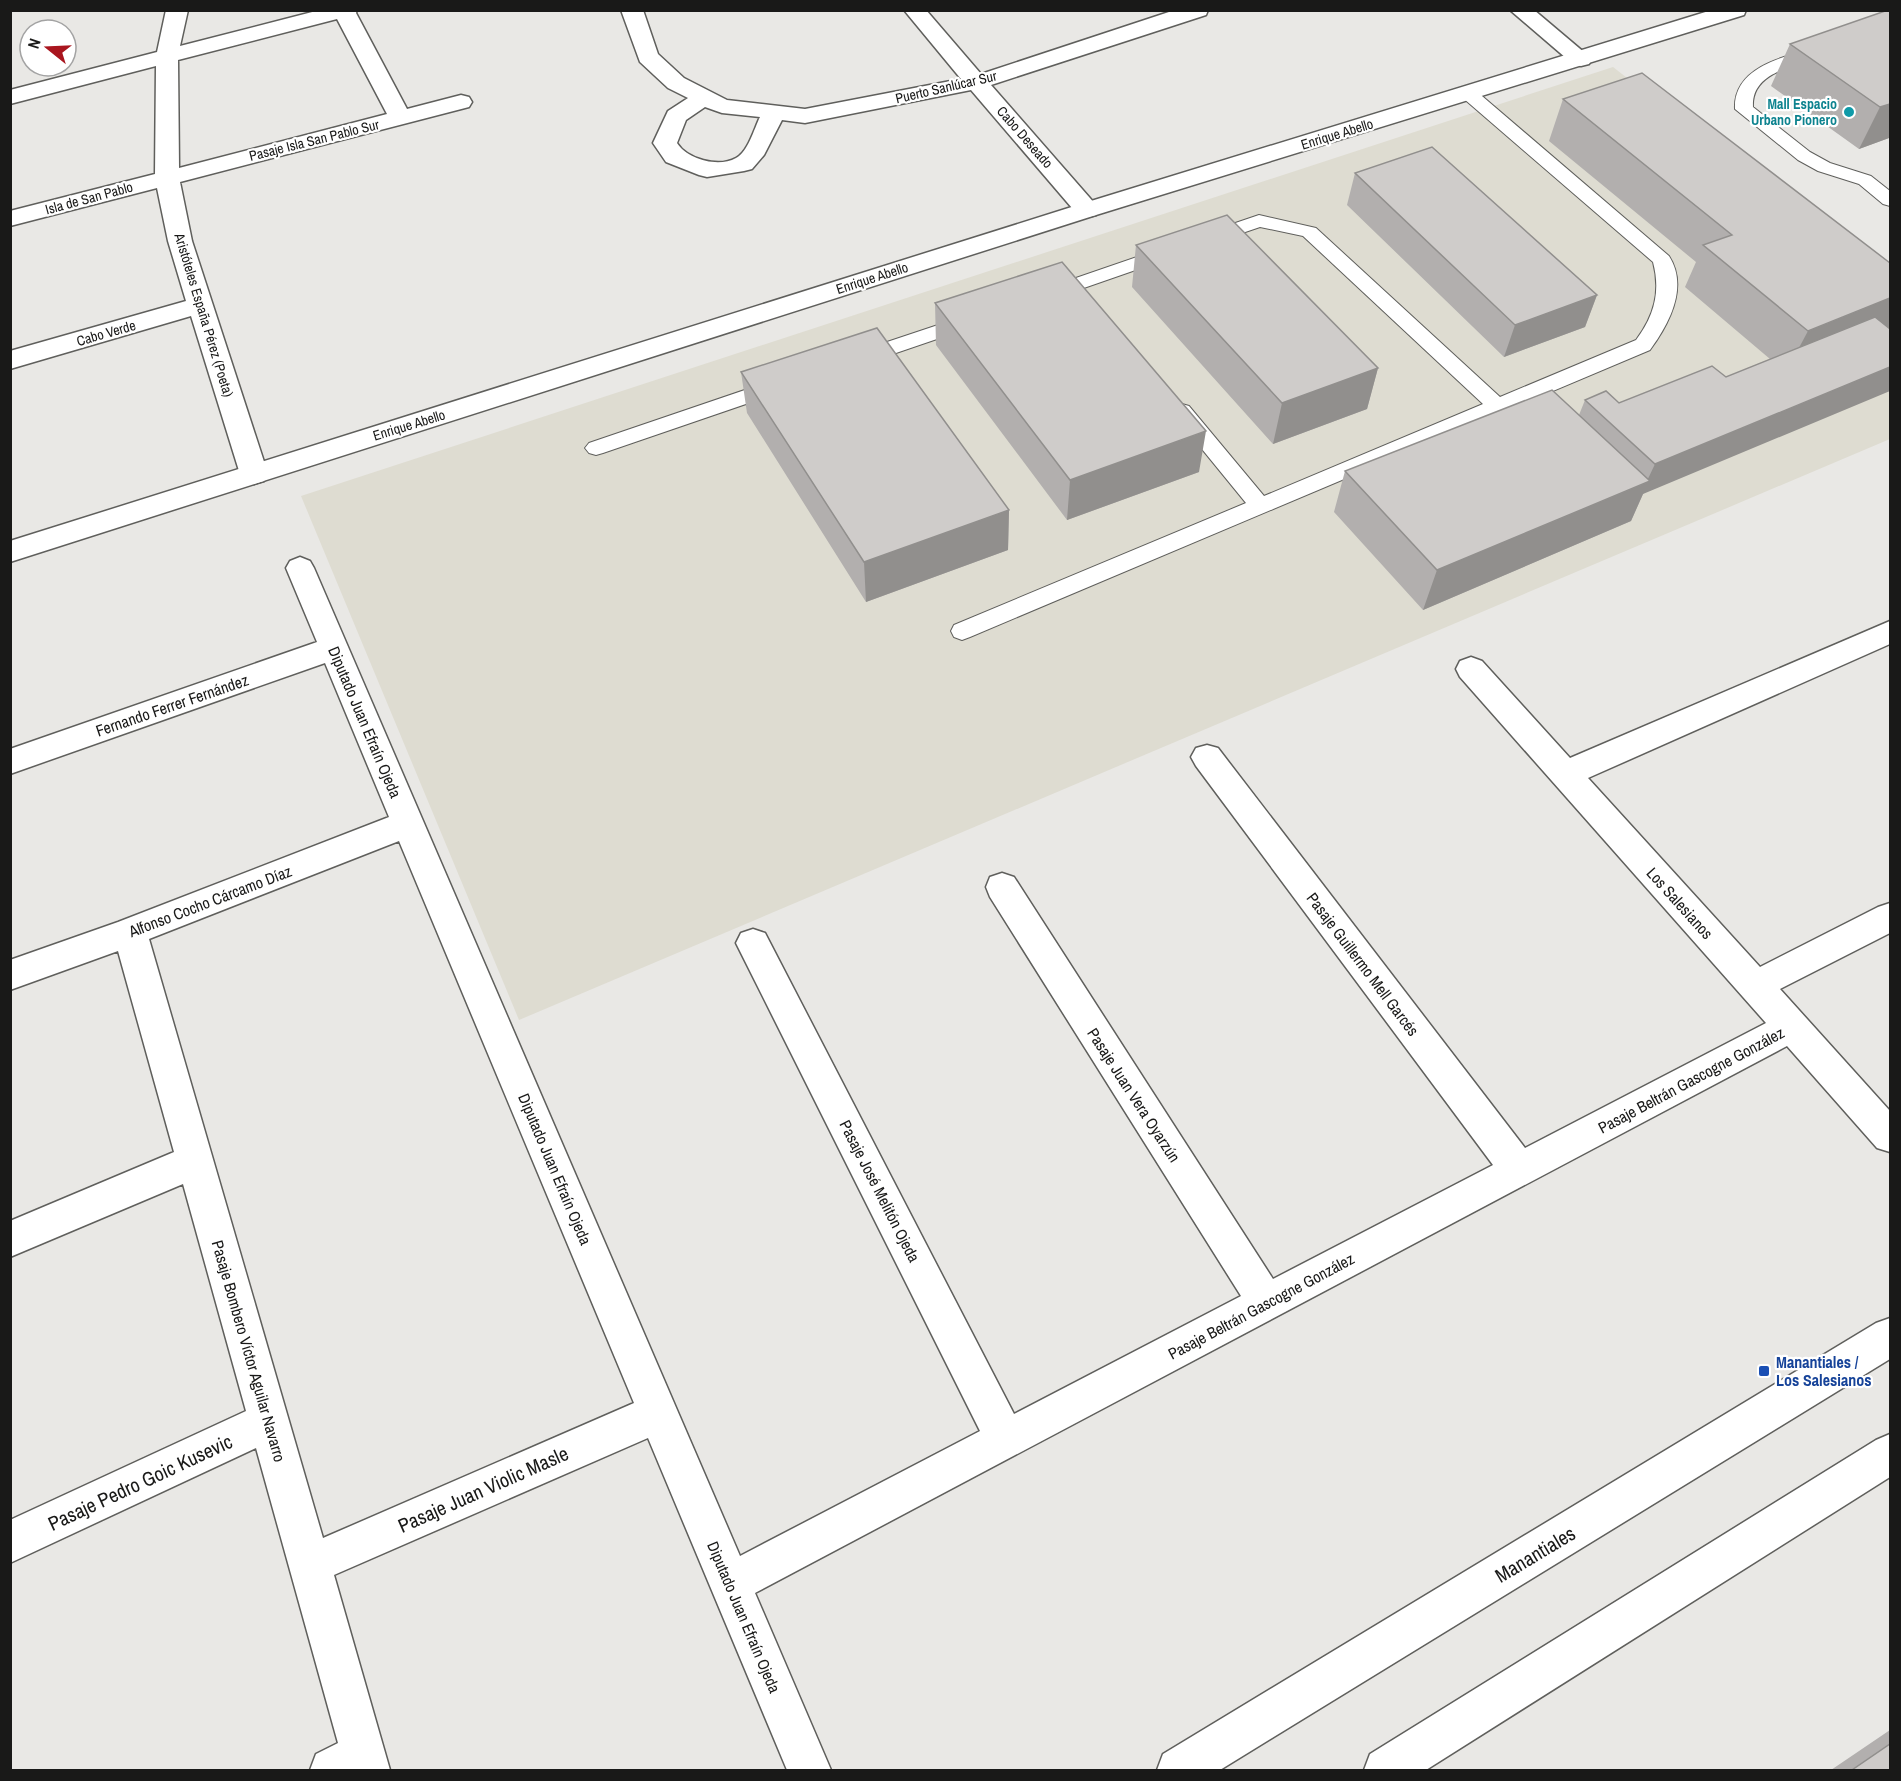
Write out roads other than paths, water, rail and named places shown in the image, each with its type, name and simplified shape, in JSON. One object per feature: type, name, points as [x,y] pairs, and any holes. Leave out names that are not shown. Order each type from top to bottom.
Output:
[{"type":"street","name":"Aristóteles España Pérez (Poeta)","points":[[177,10],[167,58],[167,177],[180,241],[254,474]]},
{"type":"street","name":"Puerto Sanlúcar Sur","points":[[632,10],[648,57],[676,82],[714,101],[806,116],[978,82],[1198,10]]},
{"type":"street","name":"Cabo Deseado","points":[[914,10],[1088,210]]},
{"type":"street","points":[[1520,10],[1581,59]]},
{"type":"street","name":"Enrique Abello","points":[[10,552],[1088,210],[1736,10]]},
{"type":"street","points":[[10,97],[345,11],[400,118]]},
{"type":"street","points":[[714,101],[676,116],[664,143],[674,157],[707,170],[744,164],[756,150],[774,112]]},
{"type":"street","name":"Pasaje Isla San Pablo Sur","points":[[167,177],[461,102]]},
{"type":"street","name":"Isla de San Pablo","points":[[10,219],[167,177]]},
{"type":"street","name":"Cabo Verde","points":[[10,360],[201,305]]},
{"type":"street","name":"Diputado Juan Efraín Ojeda","points":[[300,568],[809,1770]]},
{"type":"street","points":[[1565,774],[1890,632]]},
{"type":"street","name":"Fernando Ferrer Fernández","points":[[10,762],[334,648]]},
{"type":"street","name":"Los Salesianos","points":[[1471,669],[1890,1136]]},
{"type":"street","name":"Pasaje Guillermo Mell Garcés","points":[[1207,757],[1519,1170]]},
{"type":"street","name":"Alfonso Cocho Cárcamo Díaz","points":[[10,975],[130,932],[409,824]]},
{"type":"street","name":"Pasaje Juan Vera Oyarzún","points":[[1002,887],[1267,1303]]},
{"type":"street","points":[[1754,986],[1890,917]]},
{"type":"street","name":"Pasaje Bombero Víctor Aguilar Navarro","points":[[130,932],[309,1565],[355,1765]]},
{"type":"street","name":"Pasaje José Melitón Ojeda","points":[[753,943],[1006,1440]]},
{"type":"street","name":"Pasaje Beltrán Gascogne González","points":[[730,1584],[1791,1027]]},
{"type":"street","points":[[10,1239],[195,1161]]},
{"type":"street","name":"Manantiales","points":[[1179,1770],[1890,1337]]},
{"type":"street","name":"Pasaje Juan Violic Masle","points":[[309,1565],[658,1413]]},
{"type":"street","name":"Pasaje Pedro Goic Kusevic","points":[[10,1542],[269,1421]]},
{"type":"street","points":[[1386,1770],[1890,1454]]},
{"type":"lane","points":[[1826,49],[1755,77],[1745,86],[1742,99],[1744,109],[1804,156],[1824,167],[1865,180],[1890,200]]},
{"type":"lane","points":[[962,631],[1643,345],[1660,321],[1666,300],[1668,277],[1662,260],[1469,94]]},
{"type":"lane","points":[[1032,299],[1259,221],[1309,232],[1497,406]]},
{"type":"lane","points":[[1076,284],[1091,302]]},
{"type":"lane","points":[[842,364],[987,314]]},
{"type":"lane","points":[[596,448],[797,379]]},
{"type":"lane","points":[[1172,399],[1260,506]]},
{"type":"place","name":"Mall Espacio Urbano Pionero","points":[[1849,112]]},
{"type":"place","name":"Manantiales / Los Salesianos","points":[[1764,1371]]}]
